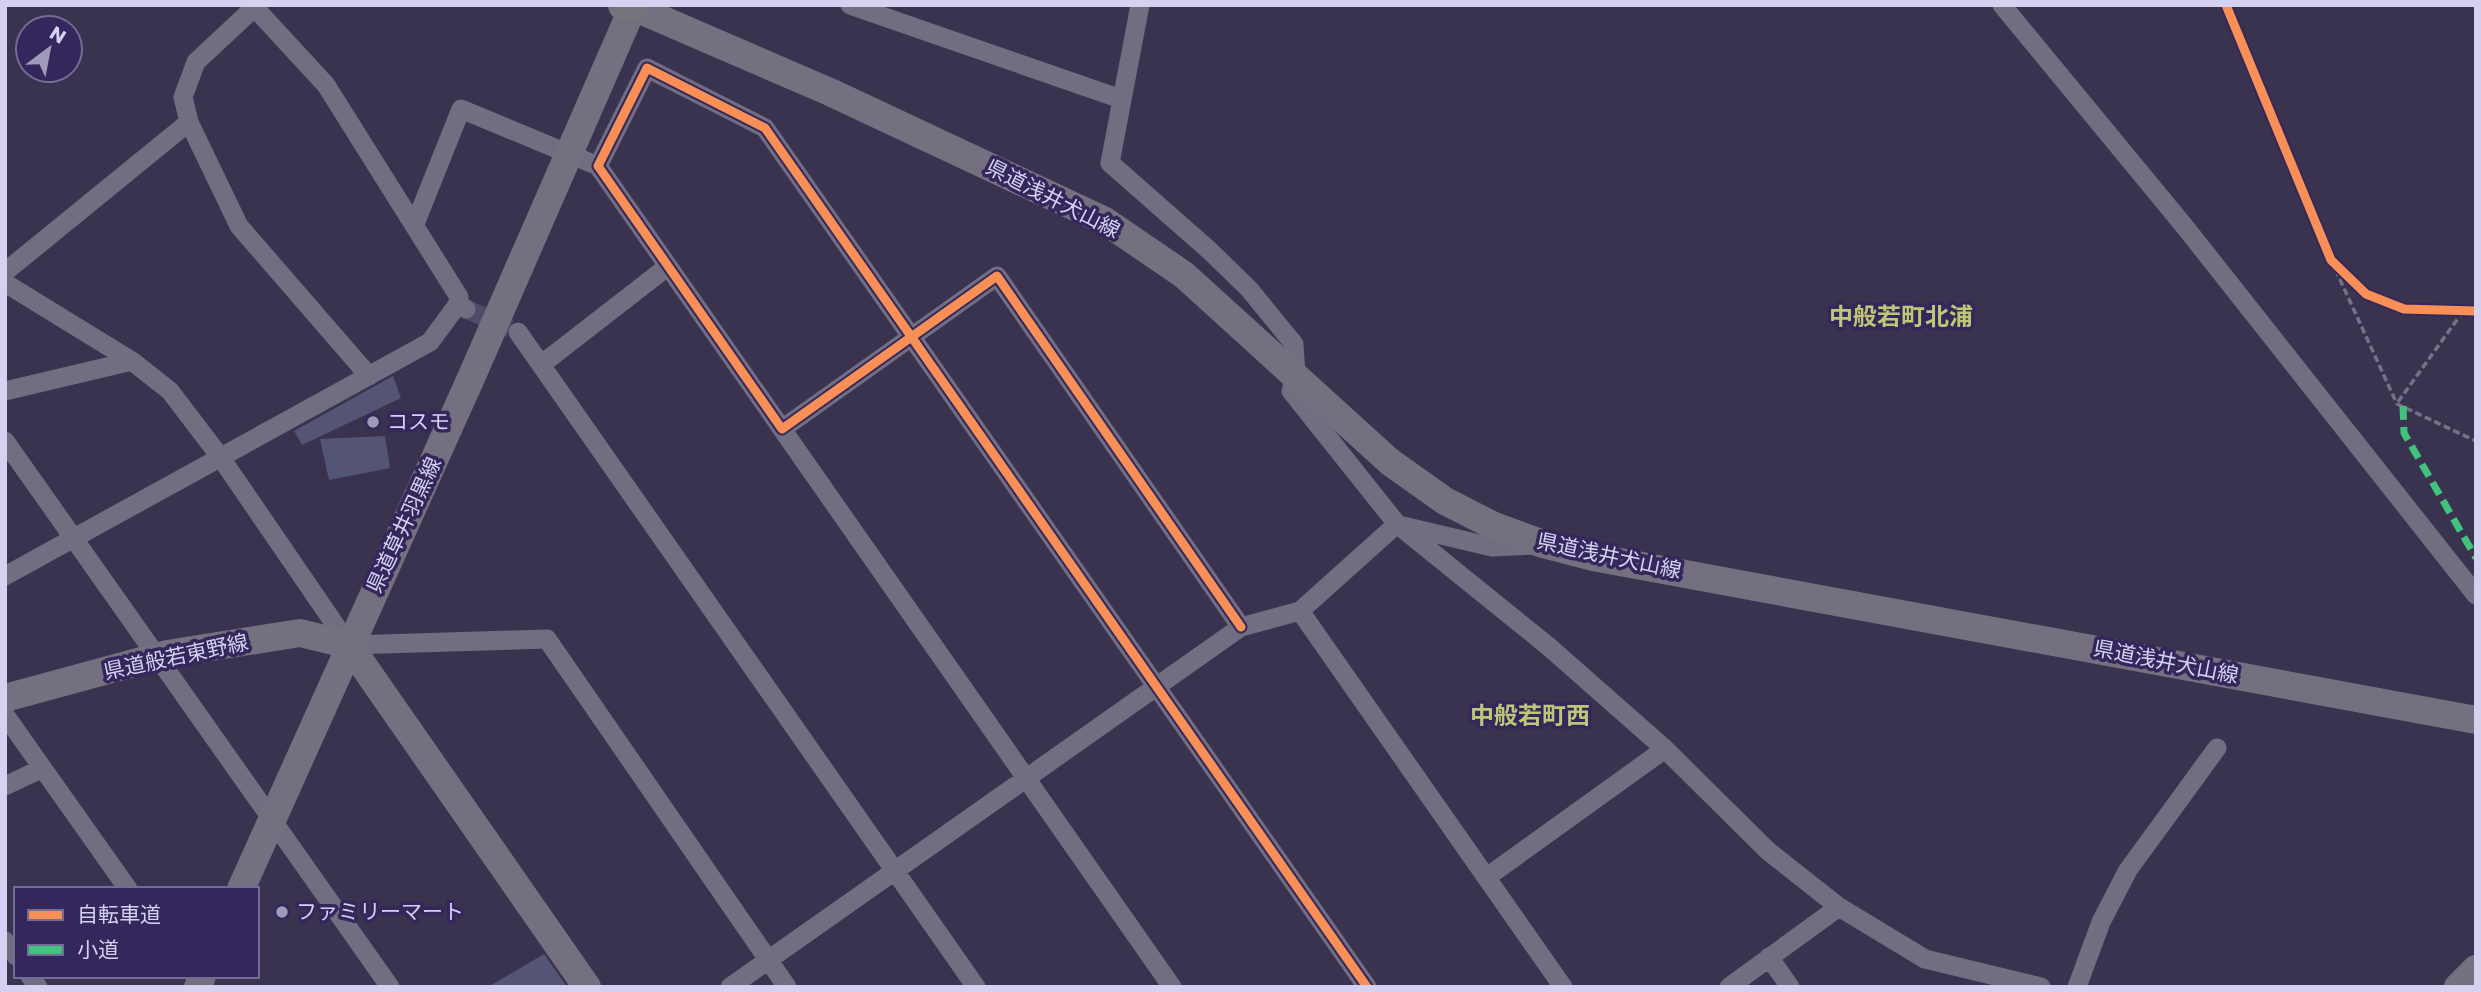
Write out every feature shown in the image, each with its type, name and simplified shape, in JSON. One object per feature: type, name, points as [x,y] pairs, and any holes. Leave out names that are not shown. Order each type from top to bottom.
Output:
[{"type":"main road","name":"県道草井羽黒線","points":[[242,887],[553,190],[630,6]]},
{"type":"main road","name":"県道浅井犬山線","points":[[630,6],[842,98],[1105,222],[1184,275],[1390,462],[1445,501],[1494,526],[1543,544],[1593,557],[2476,720]]},
{"type":"main road","name":"県道般若東野線","points":[[5,698],[159,656],[300,633],[349,645]]},
{"type":"main road","points":[[349,645],[587,987]]},
{"type":"main road","points":[[2458,987],[2476,969]]},
{"type":"street","points":[[850,5],[874,10],[1121,99]]},
{"type":"street","points":[[1140,5],[1110,163],[1249,289],[1294,344],[1296,375],[1291,391],[1397,524],[1548,646],[1665,749],[1768,851],[1839,907],[1924,959],[2041,987]]},
{"type":"street","points":[[2002,5],[2185,227],[2476,595]]},
{"type":"street","points":[[5,576],[221,458],[369,376],[430,342],[462,307],[459,297],[415,224],[326,85],[256,7],[196,62],[183,97],[189,122],[239,226],[369,376]]},
{"type":"street","points":[[598,166],[647,68],[765,128],[1367,987]]},
{"type":"street","points":[[415,224],[461,109],[598,166],[1172,987]]},
{"type":"street","points":[[5,272],[189,122]]},
{"type":"street","points":[[542,364],[667,267]]},
{"type":"street","points":[[782,429],[997,276],[1241,627]]},
{"type":"street","points":[[5,284],[132,361],[170,391],[221,458],[349,645],[547,639],[787,987]]},
{"type":"street","points":[[518,332],[976,987]]},
{"type":"street","points":[[5,391],[132,361]]},
{"type":"street","points":[[5,441],[390,987]]},
{"type":"street","points":[[1397,524],[1492,547],[1543,544]]},
{"type":"street","points":[[730,987],[1241,627],[1300,611],[1397,524]]},
{"type":"street","points":[[1300,611],[1563,987]]},
{"type":"street","points":[[5,715],[127,887]]},
{"type":"street","points":[[2077,987],[2101,922],[2129,870],[2217,748]]},
{"type":"street","points":[[1487,877],[1665,749]]},
{"type":"street","points":[[5,786],[41,769]]},
{"type":"street","points":[[1728,987],[1839,907]]},
{"type":"street","points":[[1769,957],[1790,987]]},
{"type":"path","points":[[2325,247],[2397,404],[2476,441]]},
{"type":"path","points":[[2331,260],[2348,277]]},
{"type":"path","points":[[2448,309],[2476,311]]},
{"type":"path","points":[[2397,404],[2465,310]]},
{"type":"building","points":[[393,376],[401,398],[302,445],[294,431]]},
{"type":"building","points":[[385,436],[390,468],[329,480],[320,439]]},
{"type":"building","points":[[544,954],[567,987],[488,987]]},
{"type":"tunnel","points":[[466,309],[518,332]]},
{"type":"marked path","points":[[2403,406],[2404,433],[2476,558]]},
{"type":"cycle path","points":[[2226,5],[2331,260],[2366,294],[2404,309],[2476,311]]},
{"type":"cycle path","points":[[1241,627],[997,276],[782,429],[598,166],[647,68],[765,128],[1367,987]]},
{"type":"place","name":"コスモ","points":[[373,422]]},
{"type":"place","name":"ファミリーマート","points":[[282,912]]},
{"type":"district","name":"中般若町北浦","points":[[1901,317]]},
{"type":"district","name":"中般若町西","points":[[1530,716]]}]
